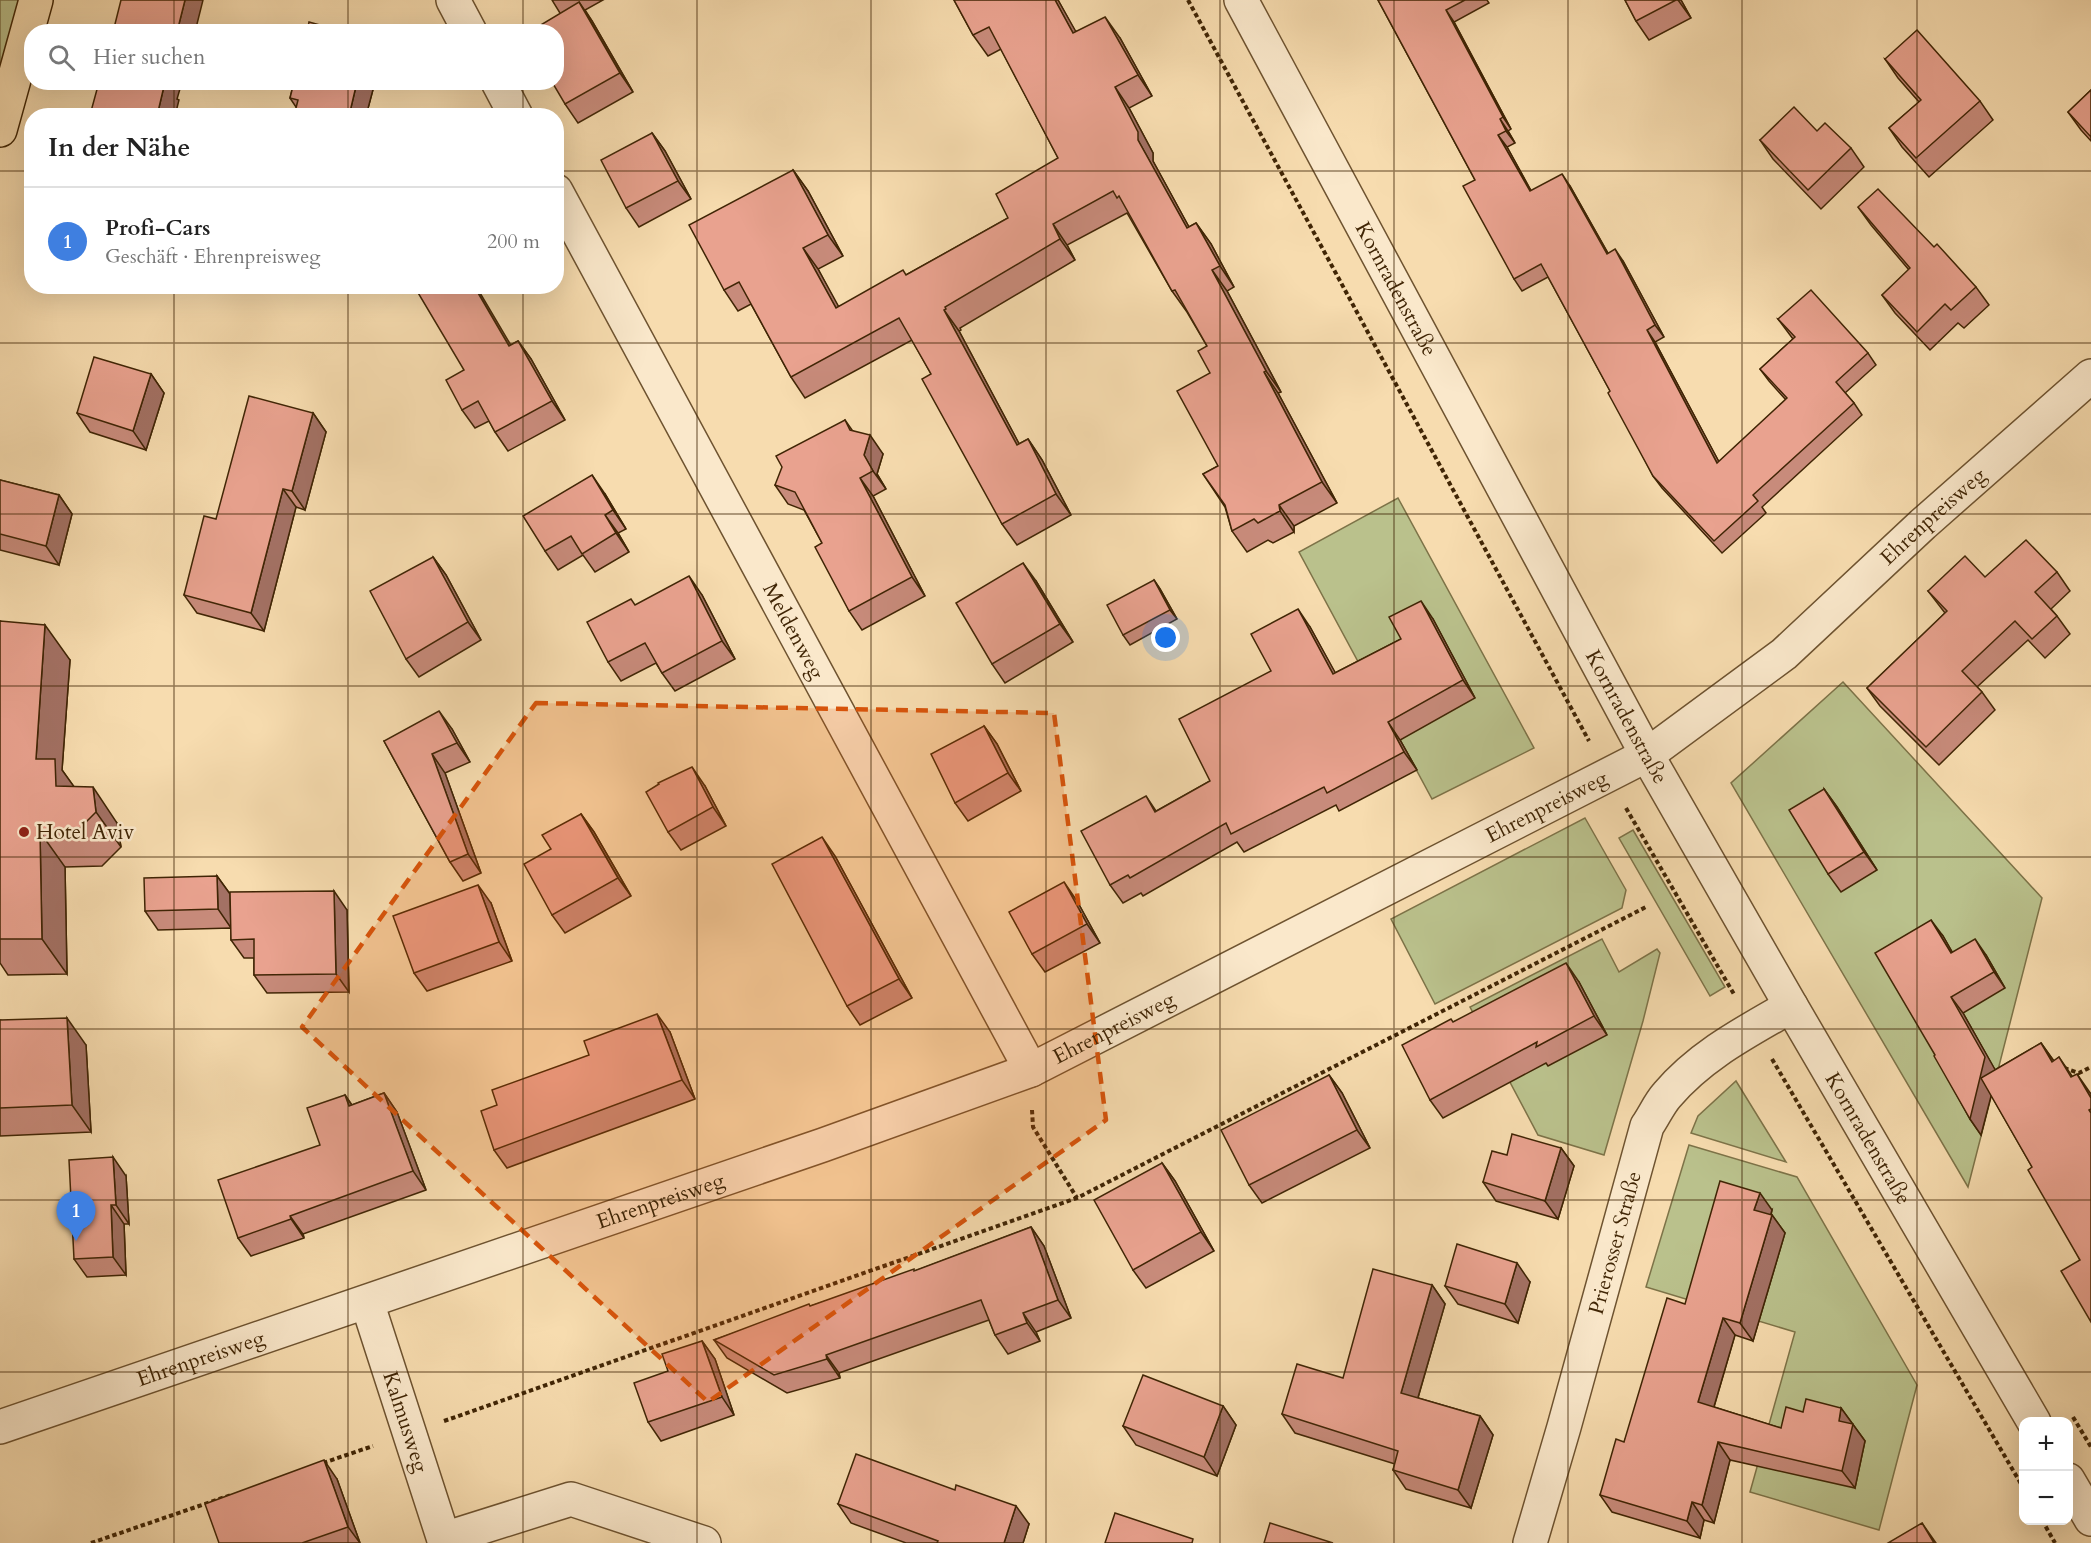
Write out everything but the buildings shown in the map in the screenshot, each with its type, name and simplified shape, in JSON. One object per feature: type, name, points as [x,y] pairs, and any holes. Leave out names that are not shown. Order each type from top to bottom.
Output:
[{"type":"main road","points":[[29,24],[36,0]]},
{"type":"main road","points":[[0,130],[24,43]]},
{"type":"street","points":[[453,0],[466,24]]},
{"type":"street","name":"Kornradenstraße","points":[[1241,0],[1647,754],[2031,1417]]},
{"type":"street","points":[[502,90],[512,108]]},
{"type":"street","name":"Meldenweg","points":[[564,206],[1031,1070]]},
{"type":"street","name":"Ehrenpreisweg","points":[[0,1428],[812,1149],[1031,1070],[1647,754],[1784,654],[1923,524],[2091,376]]},
{"type":"street","name":"Prierosser Straße","points":[[1530,1543],[1647,1126],[1665,1097],[1694,1067],[1726,1043],[1791,1006]]},
{"type":"street","name":"Kalmusweg","points":[[367,1302],[444,1541]]},
{"type":"street","points":[[2073,1488],[2091,1519]]},
{"type":"street","points":[[444,1541],[571,1499],[704,1543]]},
{"type":"path","points":[[1188,0],[1579,722]]},
{"type":"path","points":[[1637,827],[1729,985]]},
{"type":"path","points":[[435,1424],[1077,1198],[1646,907]]},
{"type":"path","points":[[2061,1067],[2079,1073],[2091,1067]]},
{"type":"path","points":[[1031,1070],[1033,1127],[1077,1198]]},
{"type":"path","points":[[1779,1072],[2019,1480]]},
{"type":"path","points":[[313,1467],[379,1444]]},
{"type":"path","points":[[91,1543],[235,1493]]},
{"type":"path","points":[[2044,1525],[2055,1543]]},
{"type":"highlighted area","points":[[536,703],[1054,713],[1106,1120],[708,1402],[302,1027]]},
{"type":"green space","points":[[0,0],[19,0],[0,70]]},
{"type":"green space","points":[[1398,498],[1534,748],[1432,799],[1299,552]]},
{"type":"green space","points":[[1843,682],[2042,898],[1968,1187],[1731,783]]},
{"type":"green space","points":[[1585,818],[1626,890],[1622,908],[1435,1004],[1391,919]]},
{"type":"green space","points":[[1633,830],[1725,987],[1710,996],[1619,838]]},
{"type":"green space","points":[[1602,939],[1619,972],[1657,949],[1660,953],[1604,1155],[1538,1135],[1470,1007]]},
{"type":"green space","points":[[1736,1081],[1786,1162],[1691,1133],[1698,1116]]},
{"type":"green space","points":[[1689,1145],[1797,1177],[1917,1385],[1879,1530],[1750,1492],[1795,1332],[1646,1287]]},
{"type":"place","name":"Hotel Aviv","points":[[24,832]]},
{"type":"place","name":"Profi-Cars","points":[[76,1241]]}]
